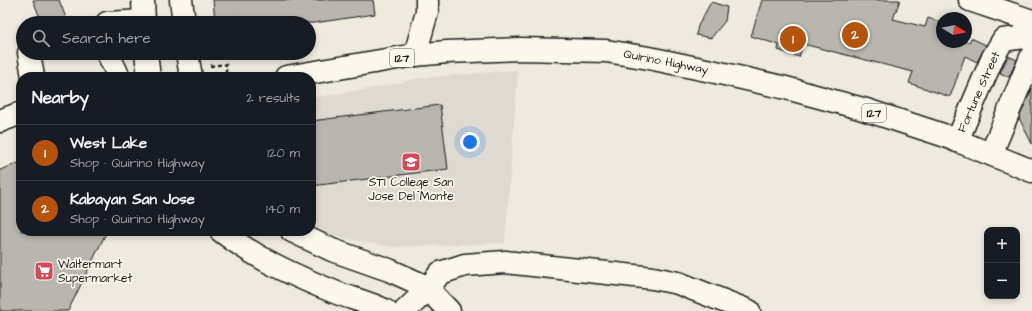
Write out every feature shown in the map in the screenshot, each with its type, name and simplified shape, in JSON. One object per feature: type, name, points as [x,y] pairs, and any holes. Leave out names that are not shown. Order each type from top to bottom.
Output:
[{"type":"street","points":[[143,0],[144,16]]},
{"type":"street","points":[[181,0],[183,16]]},
{"type":"street","points":[[415,55],[427,12],[427,0]]},
{"type":"street","points":[[970,0],[1031,38],[991,154]]},
{"type":"street","name":"Fortune Street","points":[[957,141],[993,57],[1003,40],[1031,38]]},
{"type":"street","name":"Quirino Highway","points":[[315,72],[415,55],[447,52],[520,48],[606,51],[648,58],[786,88],[862,109],[957,141],[1032,171]]},
{"type":"street","points":[[30,60],[32,72]]},
{"type":"street","points":[[111,60],[117,72]]},
{"type":"street","points":[[147,60],[148,72]]},
{"type":"street","points":[[188,60],[190,72]]},
{"type":"street","points":[[0,121],[16,115]]},
{"type":"street","points":[[227,236],[282,269],[337,293],[386,311]]},
{"type":"street","points":[[303,236],[332,250],[402,275],[428,289],[450,311]]},
{"type":"street","points":[[405,311],[428,289],[440,273],[465,265],[505,262],[653,278],[678,283],[749,311]]},
{"type":"shaded area","name":"STI College San Jose Del Monte","points":[[518,70],[505,243],[391,247],[323,234],[316,230],[316,97],[380,87],[420,78]]},
{"type":"building","points":[[33,0],[59,0],[65,16],[39,16]]},
{"type":"building","points":[[213,0],[373,0],[375,14],[316,23],[316,16],[215,16]]},
{"type":"building","points":[[762,0],[900,0],[893,19],[925,27],[928,18],[936,21],[936,48],[972,48],[972,38],[986,45],[977,62],[965,56],[950,97],[909,83],[913,72],[803,44],[799,57],[778,50],[779,45],[751,36]]},
{"type":"building","points":[[711,2],[727,7],[725,21],[711,38],[696,35],[698,26]]},
{"type":"building","points":[[1008,56],[1017,60],[1009,77],[1000,73]]},
{"type":"building","points":[[1032,88],[1032,144],[1019,118]]},
{"type":"building","points":[[440,105],[448,169],[316,185],[316,120]]},
{"type":"building","name":"Waltermart Supermarket","points":[[16,164],[16,236],[105,236],[68,311],[0,311],[0,170]]},
{"type":"place","name":"Kabayan San Jose","points":[[855,35]]},
{"type":"place","name":"West Lake","points":[[793,39]]},
{"type":"place","name":"STI College San Jose Del Monte","points":[[411,162]]},
{"type":"place","name":"Waltermart Supermarket","points":[[44,271]]}]
